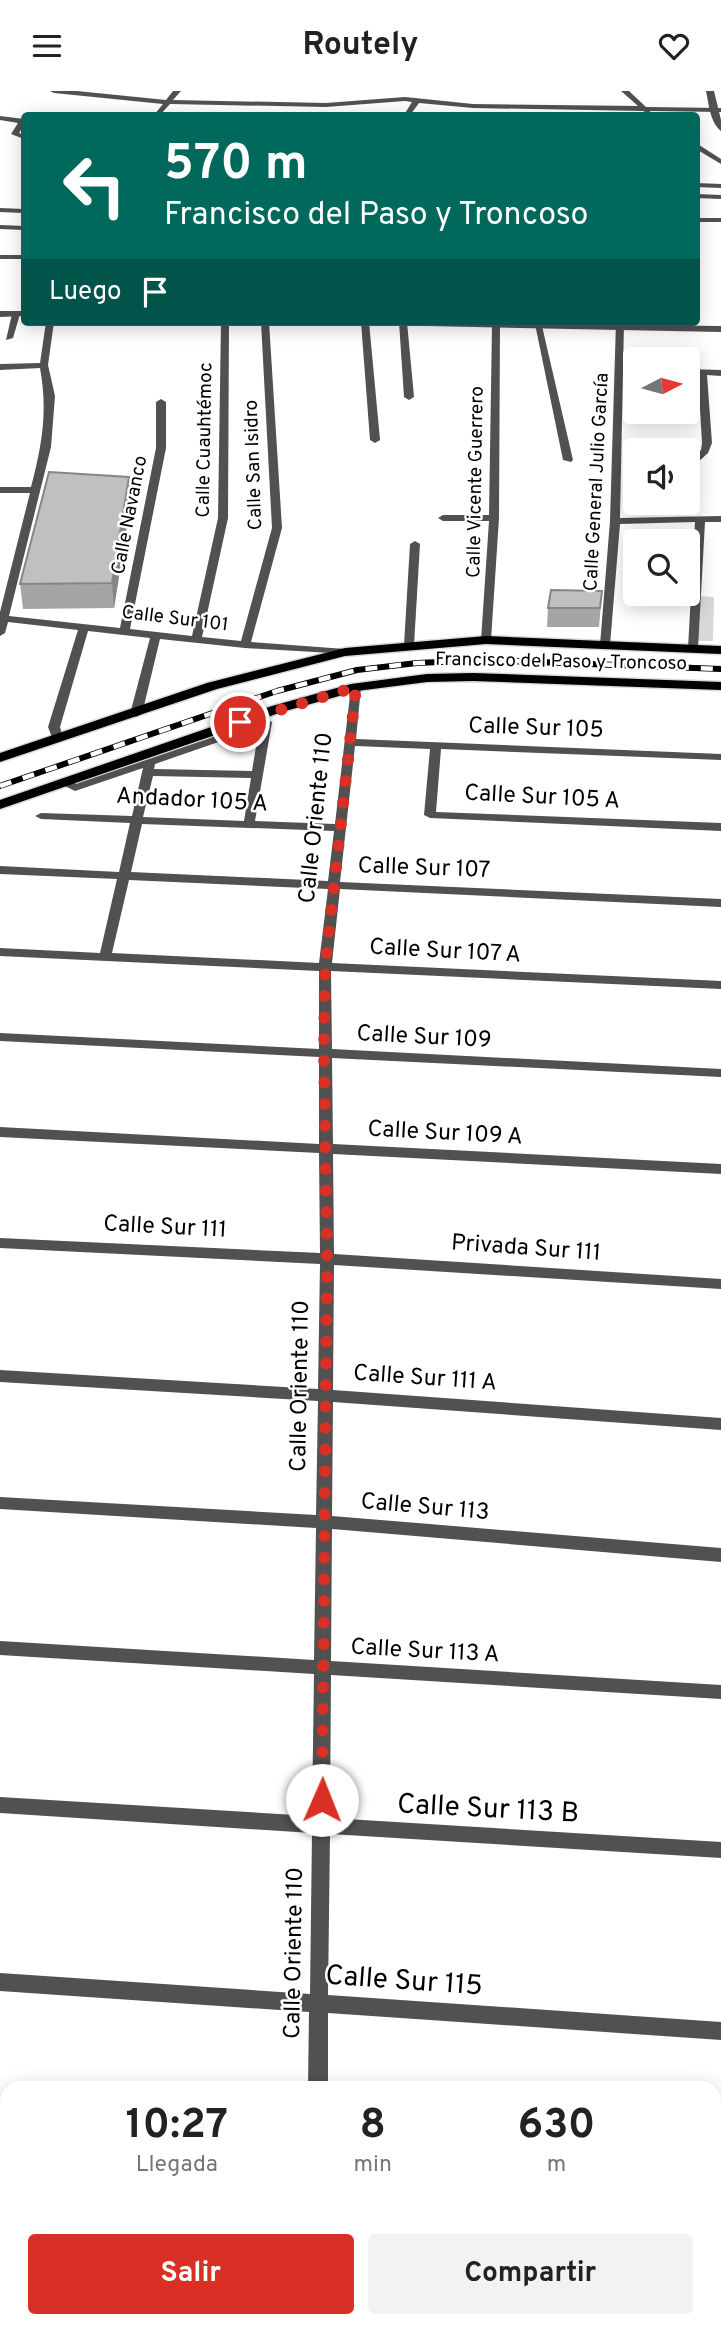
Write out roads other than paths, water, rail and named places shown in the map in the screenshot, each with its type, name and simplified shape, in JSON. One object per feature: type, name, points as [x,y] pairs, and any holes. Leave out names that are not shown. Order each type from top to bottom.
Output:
[{"type":"main road","name":"Francisco del Paso y Troncoso","points":[[0,758],[212,686],[345,652],[486,640],[721,649]]},
{"type":"main road","name":"Francisco del Paso y Troncoso","points":[[0,805],[356,687],[472,677],[721,686]]},
{"type":"street","points":[[54,91],[168,101],[270,105],[326,105],[406,95],[417,100],[472,106],[567,112],[717,110]]},
{"type":"street","points":[[159,112],[177,91]]},
{"type":"street","points":[[625,91],[649,112]]},
{"type":"street","points":[[710,91],[721,129]]},
{"type":"street","points":[[409,112],[417,100]]},
{"type":"street","points":[[260,112],[270,105]]},
{"type":"street","points":[[322,112],[326,105]]},
{"type":"street","points":[[0,118],[21,121]]},
{"type":"street","points":[[21,124],[15,134],[21,136]]},
{"type":"street","points":[[700,148],[721,162]]},
{"type":"street","points":[[700,153],[710,154]]},
{"type":"street","points":[[700,185],[721,186]]},
{"type":"street","points":[[700,196],[721,197]]},
{"type":"street","points":[[0,210],[21,211]]},
{"type":"street","points":[[700,220],[721,219]]},
{"type":"street","points":[[0,227],[21,228]]},
{"type":"street","points":[[0,257],[21,257]]},
{"type":"street","points":[[0,314],[20,314],[9,338]]},
{"type":"street","points":[[0,633],[36,490],[50,416],[50,396],[44,365],[49,326]]},
{"type":"street","name":"Calle Cuauhtémoc","points":[[197,640],[223,519],[225,326]]},
{"type":"street","name":"Calle San Isidro","points":[[245,645],[277,528],[265,326]]},
{"type":"street","points":[[365,326],[375,440]]},
{"type":"street","points":[[404,326],[409,397]]},
{"type":"street","name":"Calle Vicente Guerrero","points":[[486,640],[494,518],[496,326]]},
{"type":"street","points":[[538,326],[568,460]]},
{"type":"street","name":"Calle General Julio García","points":[[606,645],[615,521],[620,326]]},
{"type":"street","points":[[645,326],[721,329]]},
{"type":"street","points":[[0,367],[44,365]]},
{"type":"street","points":[[700,455],[708,443],[702,373],[721,373]]},
{"type":"street","name":"Calle Navanco","points":[[125,630],[161,448],[161,402]]},
{"type":"street","points":[[0,490],[36,490]]},
{"type":"street","points":[[443,507],[445,530]]},
{"type":"street","points":[[615,521],[686,516],[721,519]]},
{"type":"street","points":[[443,518],[494,518]]},
{"type":"street","points":[[693,648],[700,519]]},
{"type":"street","points":[[410,645],[415,544]]},
{"type":"street","name":"Calle Sur 101","points":[[3,618],[245,645],[345,652]]},
{"type":"street","points":[[57,738],[54,727],[84,626]]},
{"type":"street","points":[[136,714],[156,634]]},
{"type":"street","name":"Calle Oriente 110","points":[[318,2081],[327,1259],[325,967],[356,687]]},
{"type":"street","points":[[65,782],[75,788],[149,767],[207,737],[266,722],[249,825]]},
{"type":"street","name":"Calle Sur 105","points":[[350,742],[721,757]]},
{"type":"street","name":"Calle Sur 105 A","points":[[436,746],[430,815],[721,827]]},
{"type":"street","points":[[149,767],[258,775]]},
{"type":"street","points":[[105,957],[139,820],[149,767]]},
{"type":"street","name":"Andador 105 A","points":[[41,816],[341,828]]},
{"type":"street","name":"Calle Sur 107","points":[[0,870],[721,903]]},
{"type":"street","name":"Calle Sur 107 A","points":[[0,952],[721,985]]},
{"type":"street","name":"Calle Sur 109","points":[[0,1037],[721,1073]]},
{"type":"street","name":"Calle Sur 109 A","points":[[0,1132],[721,1169]]},
{"type":"street","name":"Calle Sur 111","points":[[0,1243],[327,1259]]},
{"type":"street","name":"Privada Sur 111","points":[[327,1259],[721,1284]]},
{"type":"street","name":"Calle Sur 111 A","points":[[0,1376],[324,1395],[721,1424]]},
{"type":"street","name":"Calle Sur 113","points":[[0,1503],[324,1522],[721,1555]]},
{"type":"street","name":"Calle Sur 113 A","points":[[0,1648],[721,1692]]},
{"type":"street","name":"Calle Sur 113 B","points":[[0,1805],[721,1850]]},
{"type":"street","name":"Calle Sur 115","points":[[0,1982],[721,2031]]},
{"type":"railway","points":[[0,786],[277,691],[357,670],[417,663],[485,660],[721,669]]}]
